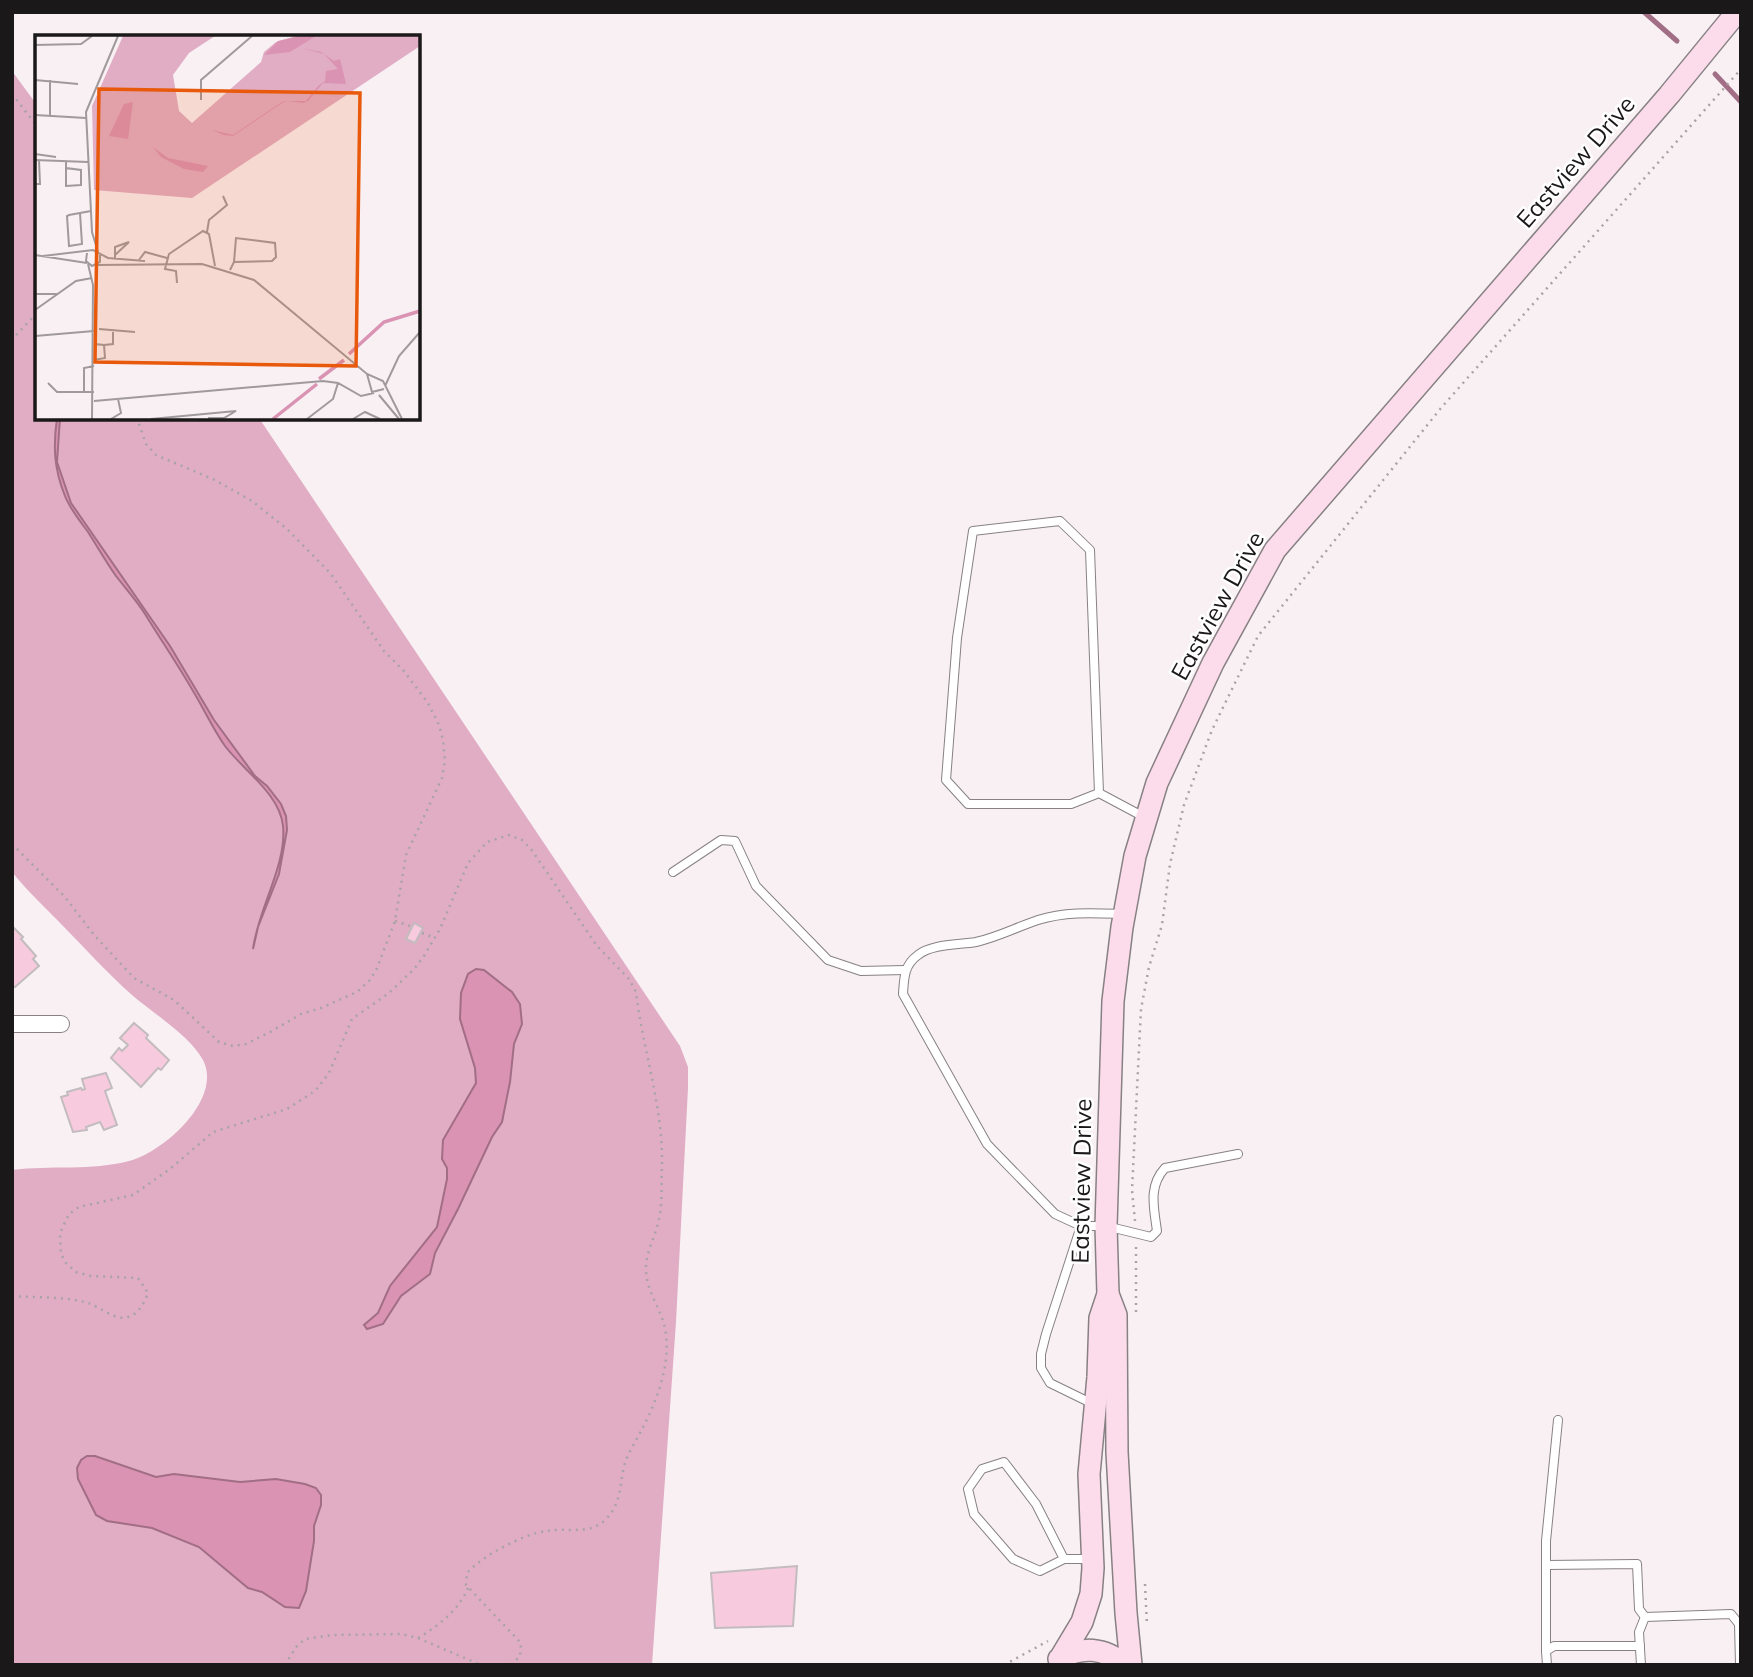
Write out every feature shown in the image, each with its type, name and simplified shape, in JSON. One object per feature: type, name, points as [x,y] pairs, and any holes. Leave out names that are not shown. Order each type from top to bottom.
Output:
[{"type":"street","name":"Eastview Drive","points":[[1130,1665],[1117,1452],[1116,1315],[1108,1294],[1106,1226],[1113,1001],[1135,856],[1157,782],[1213,663],[1275,550],[1669,95],[1737,12]]},
{"type":"street","points":[[12,1024],[61,1024]]},
{"type":"street","name":"Eastview Drive","points":[[1056,1661],[1082,1622],[1089,1605],[1092,1559],[1089,1474],[1100,1318],[1108,1294]]},
{"type":"street","points":[[1056,1661],[1080,1650],[1093,1649],[1113,1656],[1124,1665]]},
{"type":"lane","points":[[1060,521],[1090,551],[1099,793],[1071,804],[968,804],[946,780],[957,638],[973,531],[1060,521]]},
{"type":"lane","points":[[1099,793],[1146,819]]},
{"type":"lane","points":[[673,872],[721,839],[735,841],[756,886],[828,960],[861,971],[905,970]]},
{"type":"lane","points":[[1124,915],[1085,912],[1048,918],[999,936],[946,945],[919,954],[905,970],[903,993],[986,1144],[1055,1214],[1081,1226],[1106,1226],[1151,1237],[1157,1231],[1152,1201],[1157,1176],[1164,1168],[1238,1154]]},
{"type":"lane","points":[[1081,1226],[1046,1334],[1041,1368],[1050,1383],[1095,1405]]},
{"type":"lane","points":[[1547,1665],[1546,1541],[1558,1420]]},
{"type":"lane","points":[[1064,1559],[1036,1504],[1004,1462],[982,1469],[968,1489],[974,1514],[1013,1559],[1040,1571],[1064,1559],[1092,1559]]},
{"type":"lane","points":[[1546,1564],[1637,1564],[1639,1609],[1645,1617]]},
{"type":"lane","points":[[1645,1617],[1731,1614],[1739,1624],[1740,1665]]},
{"type":"lane","points":[[1641,1665],[1639,1632],[1645,1617]]},
{"type":"lane","points":[[1546,1651],[1554,1646],[1640,1646]]},
{"type":"path","points":[[1135,1316],[1132,1190],[1141,1009],[1149,967],[1162,925],[1170,864],[1184,805],[1212,730],[1258,636],[1441,408],[1741,69]]},
{"type":"path","points":[[12,94],[35,123]]},
{"type":"path","points":[[16,335],[35,315]]},
{"type":"path","points":[[12,844],[64,896],[103,946],[134,978],[174,1000],[219,1042],[233,1046],[246,1044],[301,1014],[357,992],[370,981],[396,921],[406,855],[442,778],[445,761],[439,724],[417,686],[384,651],[331,574],[288,529],[239,492],[156,454],[146,444],[138,420]]},
{"type":"path","points":[[12,1296],[81,1301],[120,1318],[132,1316],[148,1293],[138,1278],[91,1276],[76,1272],[66,1263],[61,1254],[60,1233],[69,1214],[88,1205],[133,1195],[170,1169],[212,1132],[287,1109],[307,1098],[329,1073],[352,1019],[404,980],[414,969],[435,938],[474,854],[487,842],[502,836],[509,835],[522,841],[539,859],[597,946],[634,985],[660,1118],[661,1205],[658,1225],[648,1251],[646,1274],[666,1334],[665,1361],[651,1410],[626,1459],[617,1503],[611,1514],[596,1526],[583,1530],[546,1531],[527,1536],[470,1570],[466,1579],[468,1588],[520,1643],[520,1656],[511,1665]]},
{"type":"path","points":[[396,921],[410,926]]},
{"type":"path","points":[[422,933],[435,938]]},
{"type":"path","points":[[1145,1585],[1148,1625]]},
{"type":"path","points":[[418,1637],[436,1626],[457,1607],[468,1588]]},
{"type":"path","points":[[285,1665],[296,1647],[305,1639],[386,1633],[418,1637],[481,1665]]},
{"type":"path","points":[[1003,1665],[1041,1645],[1053,1634]]},
{"type":"shaded area","points":[[12,71],[35,102],[35,420],[260,420],[680,1046],[688,1067],[688,1088],[676,1322],[652,1665],[12,1665],[12,1170],[100,1166],[143,1156],[187,1122],[205,1091],[207,1075],[203,1060],[189,1042],[114,979],[12,872]]},
{"type":"shaded area","points":[[57,420],[60,420],[57,462],[71,503],[170,646],[214,720],[255,776],[281,804],[286,816],[287,830],[279,874],[258,927],[253,949],[260,918],[281,856],[283,826],[280,814],[268,793],[216,733],[145,614],[116,576],[70,506],[61,486],[57,467]]},
{"type":"shaded area","points":[[476,969],[484,970],[512,992],[520,1004],[522,1024],[514,1044],[502,1122],[435,1253],[430,1274],[401,1296],[383,1324],[367,1329],[364,1325],[378,1313],[390,1286],[437,1227],[447,1179],[447,1168],[442,1159],[443,1140],[476,1083],[475,1068],[460,1019],[461,993],[468,974]]},
{"type":"shaded area","points":[[87,1456],[95,1456],[156,1477],[174,1474],[240,1482],[276,1479],[316,1488],[321,1495],[321,1505],[314,1526],[306,1591],[299,1608],[285,1607],[262,1592],[248,1588],[199,1547],[152,1528],[107,1521],[96,1515],[78,1479],[77,1468]]},
{"type":"building","points":[[414,923],[423,928],[415,943],[406,939]]},
{"type":"building","points":[[12,926],[36,956],[33,959],[39,966],[15,987],[12,985]]},
{"type":"building","points":[[134,1023],[169,1060],[141,1087],[111,1058],[119,1048],[122,1051],[128,1045],[120,1038]]},
{"type":"building","points":[[106,1073],[112,1088],[105,1091],[117,1125],[104,1130],[100,1122],[86,1127],[87,1130],[73,1132],[61,1097],[68,1095],[67,1092],[85,1089],[82,1079]]},
{"type":"building","points":[[797,1566],[793,1626],[715,1628],[711,1573]]},
{"type":"waterway","points":[[1644,12],[1677,41]]},
{"type":"waterway","points":[[1715,74],[1741,102]]}]
